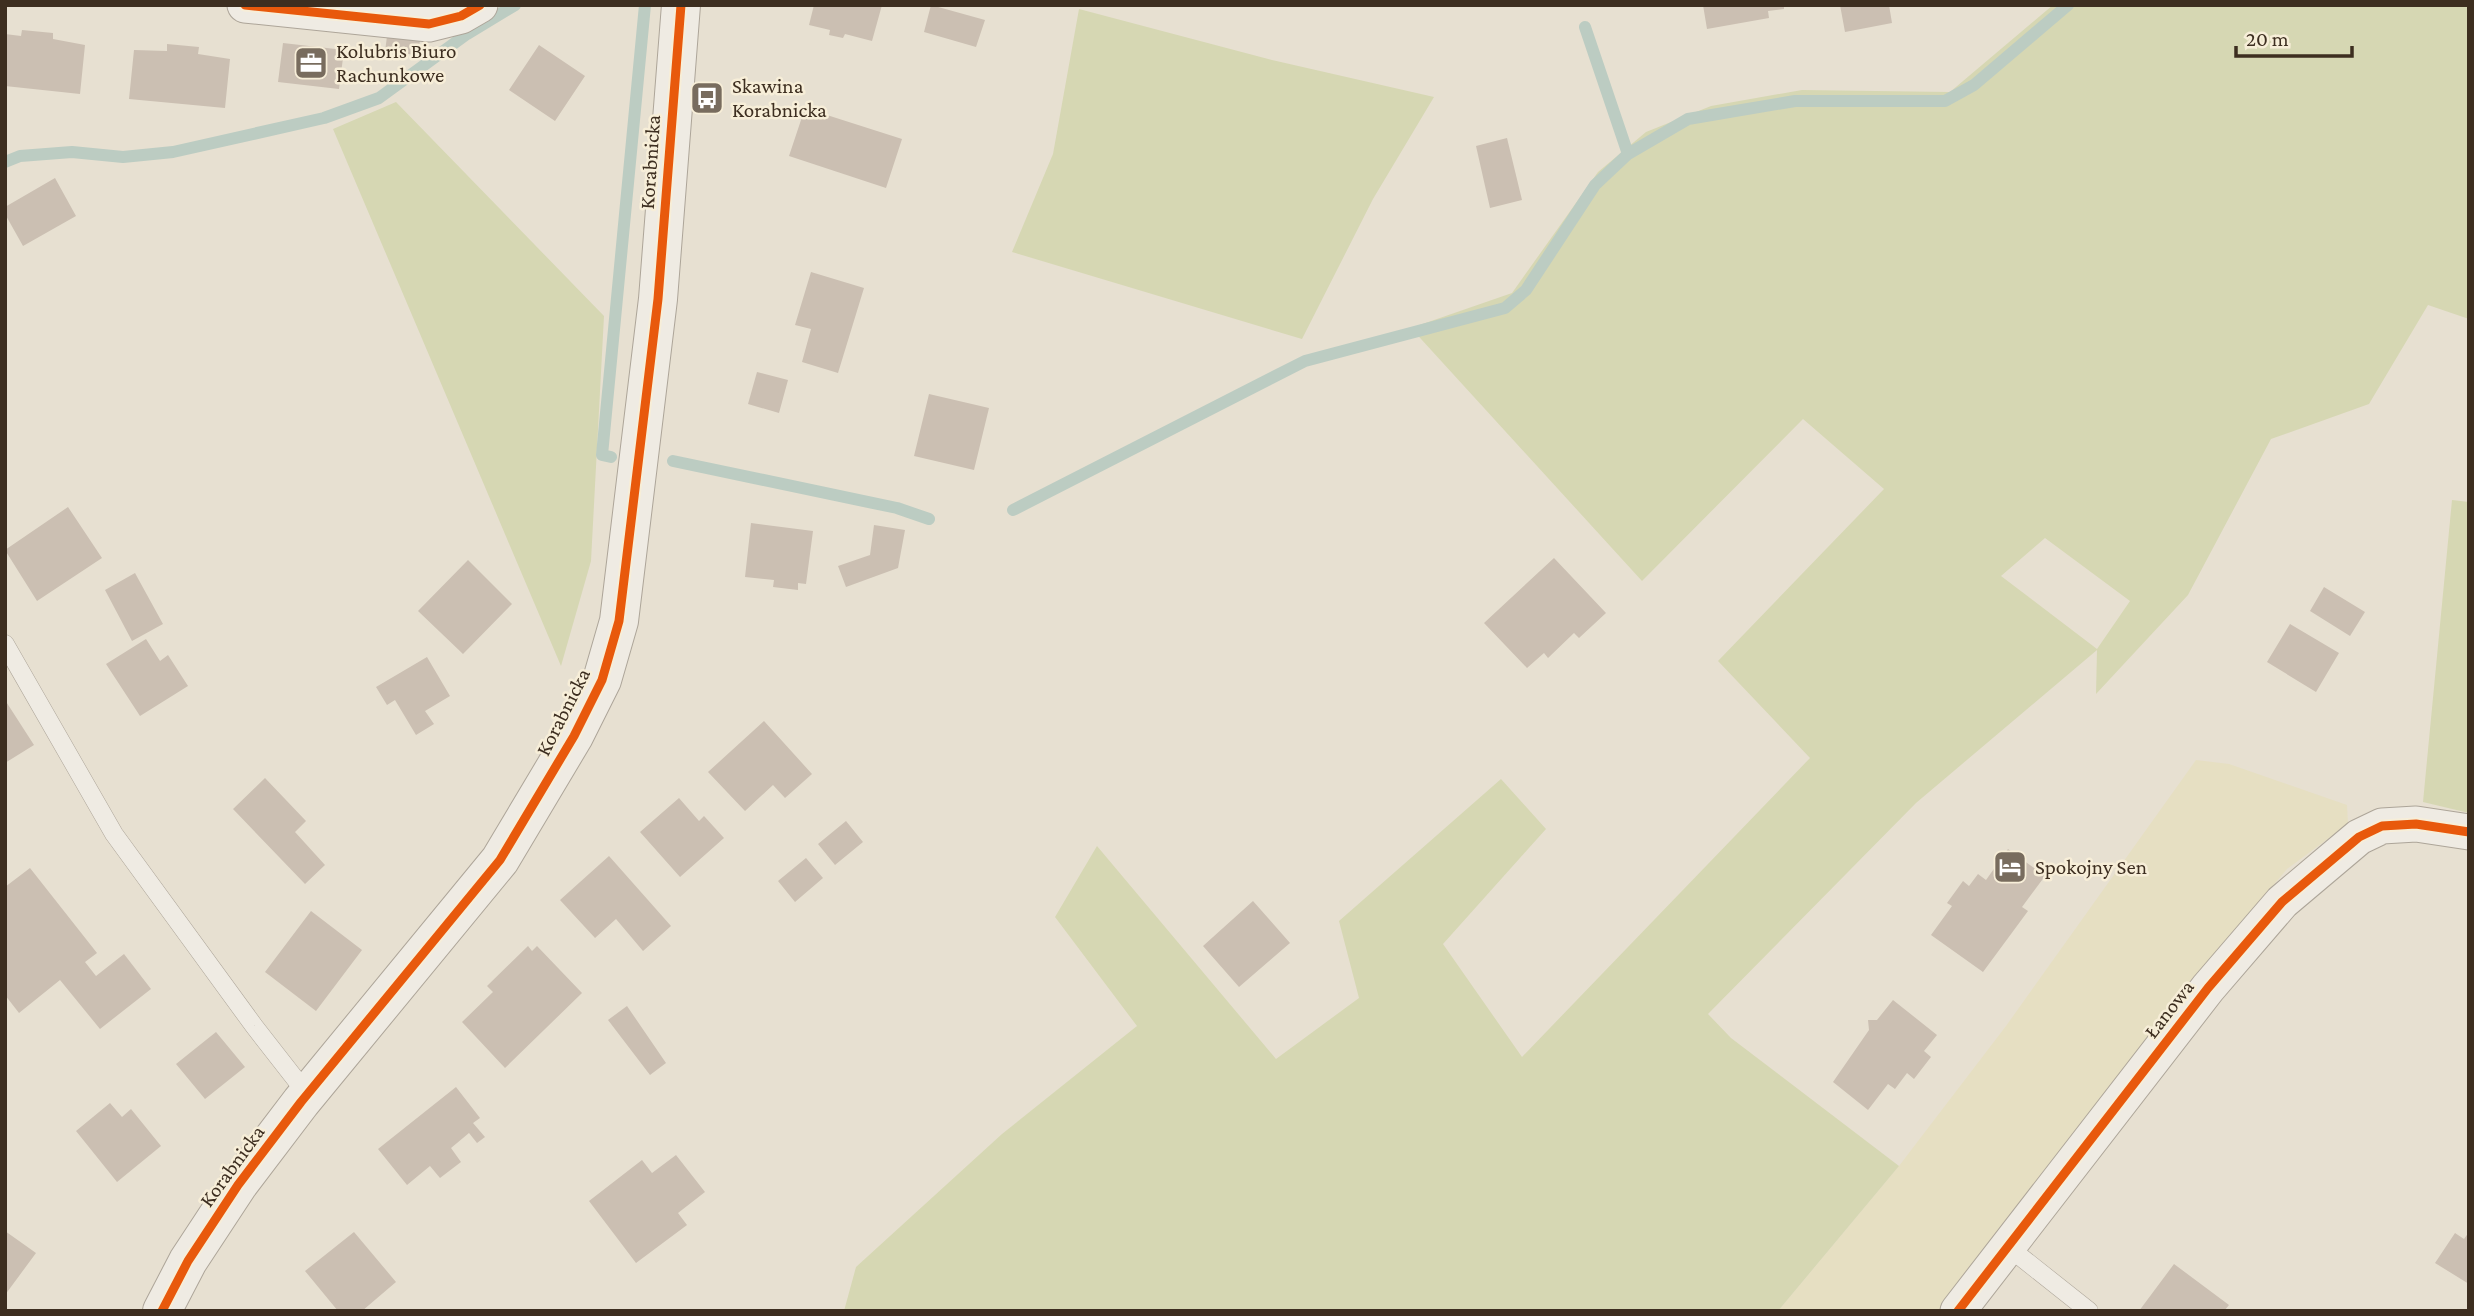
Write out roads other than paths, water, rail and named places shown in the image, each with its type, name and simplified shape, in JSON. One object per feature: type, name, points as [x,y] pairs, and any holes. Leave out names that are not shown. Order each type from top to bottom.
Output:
[{"type":"street","points":[[245,5],[429,24],[461,16],[480,5]]},
{"type":"street","name":"Korabnicka","points":[[162,1311],[188,1261],[231,1196],[307,1094],[500,860],[573,736],[601,680],[619,621],[658,299],[681,5]]},
{"type":"street","name":"Łanowa","points":[[1958,1311],[2208,988],[2281,902],[2358,837],[2382,826],[2417,824],[2469,832]]},
{"type":"lane","points":[[5,643],[114,834],[307,1094]]},
{"type":"lane","points":[[2007,1246],[2088,1311]]},
{"type":"waterway","points":[[5,162],[20,156],[72,152],[123,157],[173,152],[324,118],[379,98],[467,34],[515,5]]},
{"type":"waterway","points":[[611,457],[602,455],[645,5]]},
{"type":"waterway","points":[[1013,510],[1305,361],[1505,308],[1526,290],[1595,185],[1628,154],[1688,119],[1795,101],[1945,101],[1974,85],[2068,5]]},
{"type":"waterway","points":[[1585,27],[1628,154]]},
{"type":"waterway","points":[[673,461],[897,508],[929,519]]},
{"type":"place","name":"Kolubris Biuro Rachunkowe","points":[[311,63]]},
{"type":"place","name":"Skawina Korabnicka","points":[[707,98]]},
{"type":"place","name":"Spokojny Sen","points":[[2010,867]]}]
